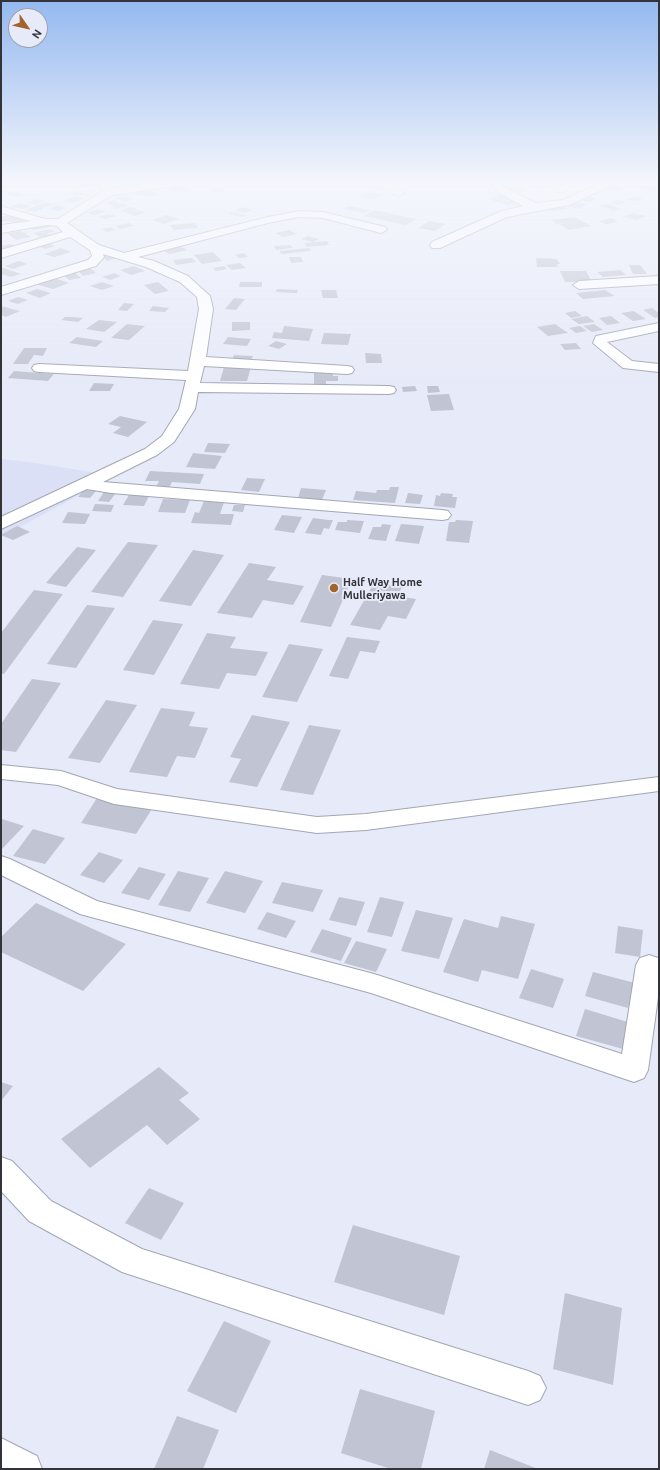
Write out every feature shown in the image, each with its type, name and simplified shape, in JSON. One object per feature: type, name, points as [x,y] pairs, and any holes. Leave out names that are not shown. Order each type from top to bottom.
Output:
[{"type":"street","points":[[1,254],[13,251]]},
{"type":"street","points":[[1,291],[92,263],[98,257],[96,251]]},
{"type":"street","points":[[1,524],[88,484],[151,452],[168,439],[187,409],[198,361],[206,309],[203,296],[184,279],[150,264],[105,251]]},
{"type":"street","points":[[125,256],[146,251]]},
{"type":"street","points":[[579,284],[659,280]]},
{"type":"street","points":[[659,328],[602,338],[600,343],[628,365],[659,368]]},
{"type":"street","points":[[198,361],[347,370]]},
{"type":"street","points":[[39,368],[193,381],[389,390]]},
{"type":"street","points":[[88,484],[111,488],[442,515]]},
{"type":"street","points":[[1,772],[61,778],[114,796],[317,825],[366,822],[659,784]]},
{"type":"street","points":[[1,864],[90,908],[374,984],[634,1070],[650,965]]},
{"type":"street","points":[[1,1170],[40,1211],[134,1261],[528,1388]]},
{"type":"street","points":[[1,1456],[24,1469]]},
{"type":"shaded area","points":[[1,459],[36,463],[115,476],[1,537]]},
{"type":"building","points":[[54,251],[71,252],[54,257],[44,254]]},
{"type":"building","points":[[163,251],[184,251],[170,254]]},
{"type":"building","points":[[279,251],[311,251],[311,251],[282,254]]},
{"type":"building","points":[[213,252],[222,261],[202,264],[194,255]]},
{"type":"building","points":[[103,253],[117,258],[107,261],[100,254]]},
{"type":"building","points":[[244,253],[248,257],[239,258],[235,255]]},
{"type":"building","points":[[289,257],[301,257],[303,262],[291,263]]},
{"type":"building","points":[[192,258],[196,262],[176,265],[173,260]]},
{"type":"building","points":[[536,258],[557,259],[560,264],[557,264],[558,267],[537,267]]},
{"type":"building","points":[[19,261],[27,264],[13,269],[5,266]]},
{"type":"building","points":[[240,263],[246,268],[232,270],[226,265]]},
{"type":"building","points":[[629,265],[640,265],[647,274],[633,274]]},
{"type":"building","points":[[88,266],[96,273],[83,276],[75,268]]},
{"type":"building","points":[[134,266],[145,271],[131,275],[120,270]]},
{"type":"building","points":[[224,266],[227,269],[216,271],[213,268]]},
{"type":"building","points":[[4,268],[21,274],[11,277],[1,274],[1,269]]},
{"type":"building","points":[[72,270],[81,278],[69,280],[60,272]]},
{"type":"building","points":[[620,270],[626,275],[603,277],[597,272]]},
{"type":"building","points":[[560,271],[586,271],[592,282],[565,282]]},
{"type":"building","points":[[114,273],[121,276],[110,280],[102,277]]},
{"type":"building","points":[[51,277],[69,283],[53,289],[35,284]]},
{"type":"building","points":[[102,282],[114,286],[102,290],[90,286]]},
{"type":"building","points":[[158,282],[169,291],[155,294],[144,285]]},
{"type":"building","points":[[240,282],[262,282],[262,287],[239,287]]},
{"type":"building","points":[[37,289],[51,293],[40,298],[26,293]]},
{"type":"building","points":[[277,289],[298,290],[297,293],[276,292]]},
{"type":"building","points":[[321,290],[336,290],[338,298],[323,298]]},
{"type":"building","points":[[605,290],[615,296],[583,299],[576,293]]},
{"type":"building","points":[[18,297],[28,300],[18,304],[8,301]]},
{"type":"building","points":[[234,298],[245,299],[236,310],[225,309]]},
{"type":"building","points":[[124,303],[134,304],[127,311],[118,310]]},
{"type":"building","points":[[1,306],[20,311],[6,317],[1,315]]},
{"type":"building","points":[[153,306],[169,308],[165,312],[149,311]]},
{"type":"building","points":[[652,308],[659,313],[659,317],[655,318],[643,310]]},
{"type":"building","points":[[575,311],[582,316],[571,318],[565,313]]},
{"type":"building","points":[[634,311],[646,319],[633,321],[621,313]]},
{"type":"building","points":[[587,316],[595,322],[579,324],[571,319]]},
{"type":"building","points":[[611,316],[620,323],[607,325],[599,318]]},
{"type":"building","points":[[65,317],[83,318],[78,322],[61,320]]},
{"type":"building","points":[[99,320],[117,322],[104,332],[86,329]]},
{"type":"building","points":[[232,322],[250,322],[250,330],[232,331]]},
{"type":"building","points":[[127,324],[145,326],[129,340],[111,338]]},
{"type":"building","points":[[555,324],[568,333],[548,336],[537,327]]},
{"type":"building","points":[[594,324],[603,330],[592,332],[583,326]]},
{"type":"building","points":[[284,326],[313,329],[309,341],[272,338],[274,332],[282,333]]},
{"type":"building","points":[[580,326],[587,331],[576,333],[569,328]]},
{"type":"building","points":[[324,333],[351,334],[348,345],[321,344]]},
{"type":"building","points":[[77,337],[103,341],[96,347],[69,343]]},
{"type":"building","points":[[228,337],[251,339],[247,346],[223,344]]},
{"type":"building","points":[[276,341],[287,344],[279,349],[268,346]]},
{"type":"building","points":[[576,343],[581,349],[565,350],[560,344]]},
{"type":"building","points":[[24,348],[47,348],[43,356],[34,355],[28,364],[13,364]]},
{"type":"building","points":[[365,353],[381,354],[382,363],[366,363]]},
{"type":"building","points":[[234,355],[253,356],[251,361],[232,360]]},
{"type":"building","points":[[224,367],[251,367],[247,381],[220,381]]},
{"type":"building","points":[[14,371],[54,374],[48,381],[8,378]]},
{"type":"building","points":[[314,371],[326,371],[326,374],[338,376],[338,381],[326,381],[326,385],[314,385]]},
{"type":"building","points":[[94,383],[114,384],[110,391],[89,391]]},
{"type":"building","points":[[415,386],[417,391],[403,392],[402,387]]},
{"type":"building","points":[[427,386],[438,386],[440,392],[428,393]]},
{"type":"building","points":[[449,394],[454,410],[431,411],[427,395]]},
{"type":"building","points":[[120,416],[147,422],[128,437],[113,433],[121,427],[108,424]]},
{"type":"building","points":[[208,443],[230,444],[225,453],[204,452]]},
{"type":"building","points":[[193,453],[222,456],[215,469],[186,467]]},
{"type":"building","points":[[150,471],[204,474],[200,484],[172,482],[168,490],[155,489],[159,481],[145,481]]},
{"type":"building","points":[[247,478],[265,479],[259,492],[241,490]]},
{"type":"building","points":[[390,487],[399,487],[395,503],[353,500],[356,491],[376,493],[377,490],[389,490]]},
{"type":"building","points":[[301,488],[326,490],[322,500],[298,498]]},
{"type":"building","points":[[84,490],[96,491],[90,498],[78,497]]},
{"type":"building","points":[[104,492],[116,493],[109,502],[98,501]]},
{"type":"building","points":[[408,493],[423,495],[420,504],[405,503]]},
{"type":"building","points":[[441,493],[453,494],[452,497],[457,497],[455,508],[434,506],[436,495],[440,496]]},
{"type":"building","points":[[129,495],[149,496],[144,506],[123,505]]},
{"type":"building","points":[[163,499],[190,500],[185,513],[158,512]]},
{"type":"building","points":[[204,501],[224,502],[220,514],[234,514],[231,525],[191,523],[195,512],[199,513]]},
{"type":"building","points":[[95,504],[114,505],[111,512],[92,511]]},
{"type":"building","points":[[234,505],[245,505],[243,512],[232,511]]},
{"type":"building","points":[[68,512],[90,514],[85,524],[62,523]]},
{"type":"building","points":[[282,515],[302,517],[294,533],[274,530]]},
{"type":"building","points":[[313,518],[333,520],[329,529],[324,528],[321,535],[305,533]]},
{"type":"building","points":[[347,520],[364,521],[360,533],[335,530],[338,522],[347,522]]},
{"type":"building","points":[[456,520],[473,521],[469,543],[446,541],[449,522],[455,522]]},
{"type":"building","points":[[382,524],[391,525],[386,541],[368,539],[373,527],[381,527]]},
{"type":"building","points":[[401,524],[424,526],[419,544],[395,541]]},
{"type":"building","points":[[17,526],[30,532],[13,540],[1,535]]},
{"type":"building","points":[[128,542],[158,545],[123,597],[91,592]]},
{"type":"building","points":[[77,547],[96,550],[66,587],[46,583]]},
{"type":"building","points":[[193,550],[224,555],[191,606],[159,601]]},
{"type":"building","points":[[249,563],[276,567],[267,580],[304,586],[293,605],[263,600],[252,618],[217,613]]},
{"type":"building","points":[[322,575],[352,579],[331,627],[300,622]]},
{"type":"building","points":[[374,583],[402,587],[397,596],[416,599],[406,619],[388,616],[380,630],[350,625]]},
{"type":"building","points":[[34,590],[63,594],[4,674],[1,674],[1,633]]},
{"type":"building","points":[[87,605],[115,608],[76,668],[47,664]]},
{"type":"building","points":[[153,620],[183,624],[154,675],[123,670]]},
{"type":"building","points":[[207,633],[236,637],[230,648],[268,652],[256,676],[227,673],[219,689],[180,684]]},
{"type":"building","points":[[347,637],[380,641],[375,653],[360,651],[348,679],[329,676]]},
{"type":"building","points":[[289,644],[323,649],[297,702],[262,697]]},
{"type":"building","points":[[32,679],[61,683],[16,752],[1,750],[1,724]]},
{"type":"building","points":[[106,700],[137,705],[100,763],[68,758]]},
{"type":"building","points":[[161,708],[195,712],[189,726],[208,728],[195,758],[177,756],[167,777],[129,772]]},
{"type":"building","points":[[252,715],[290,722],[257,787],[229,782],[241,759],[230,757]]},
{"type":"building","points":[[309,725],[341,730],[313,795],[280,790]]},
{"type":"building","points":[[97,798],[152,809],[136,834],[81,823]]},
{"type":"building","points":[[2,819],[24,826],[1,850],[1,820]]},
{"type":"building","points":[[33,829],[65,838],[45,864],[13,856]]},
{"type":"building","points":[[99,852],[123,860],[104,883],[80,875]]},
{"type":"building","points":[[139,867],[166,874],[149,900],[121,893]]},
{"type":"building","points":[[178,871],[209,878],[190,912],[158,905]]},
{"type":"building","points":[[225,871],[263,881],[245,913],[206,903]]},
{"type":"building","points":[[282,882],[323,890],[313,912],[272,903]]},
{"type":"building","points":[[339,897],[365,902],[356,926],[329,920]]},
{"type":"building","points":[[380,897],[404,902],[392,937],[367,932]]},
{"type":"building","points":[[36,903],[126,944],[83,991],[1,952],[1,937]]},
{"type":"building","points":[[416,910],[453,918],[439,959],[401,951]]},
{"type":"building","points":[[267,912],[296,921],[286,938],[257,929]]},
{"type":"building","points":[[501,916],[535,924],[518,979],[482,970],[478,982],[443,972],[464,919],[498,928]]},
{"type":"building","points":[[618,926],[643,930],[640,957],[615,953]]},
{"type":"building","points":[[322,929],[352,938],[341,961],[310,952]]},
{"type":"building","points":[[356,941],[387,949],[376,972],[344,963]]},
{"type":"building","points":[[531,969],[564,979],[553,1008],[519,998]]},
{"type":"building","points":[[593,972],[635,983],[628,1008],[585,996]]},
{"type":"building","points":[[585,1009],[631,1023],[623,1049],[576,1036]]},
{"type":"building","points":[[159,1067],[189,1093],[179,1100],[200,1119],[167,1145],[147,1125],[90,1168],[61,1139]]},
{"type":"building","points":[[1,1082],[13,1086],[1,1101]]},
{"type":"building","points":[[149,1188],[184,1203],[161,1240],[125,1223]]},
{"type":"building","points":[[353,1225],[460,1256],[444,1315],[334,1282]]},
{"type":"building","points":[[565,1293],[622,1308],[613,1385],[553,1369]]},
{"type":"building","points":[[224,1321],[271,1341],[236,1413],[187,1391]]},
{"type":"building","points":[[360,1389],[435,1411],[421,1469],[391,1469],[341,1453]]},
{"type":"building","points":[[177,1416],[219,1430],[203,1469],[154,1469]]},
{"type":"building","points":[[490,1450],[538,1469],[484,1469]]},
{"type":"place","name":"Half Way Home Mulleriyawa","points":[[334,588]]}]
